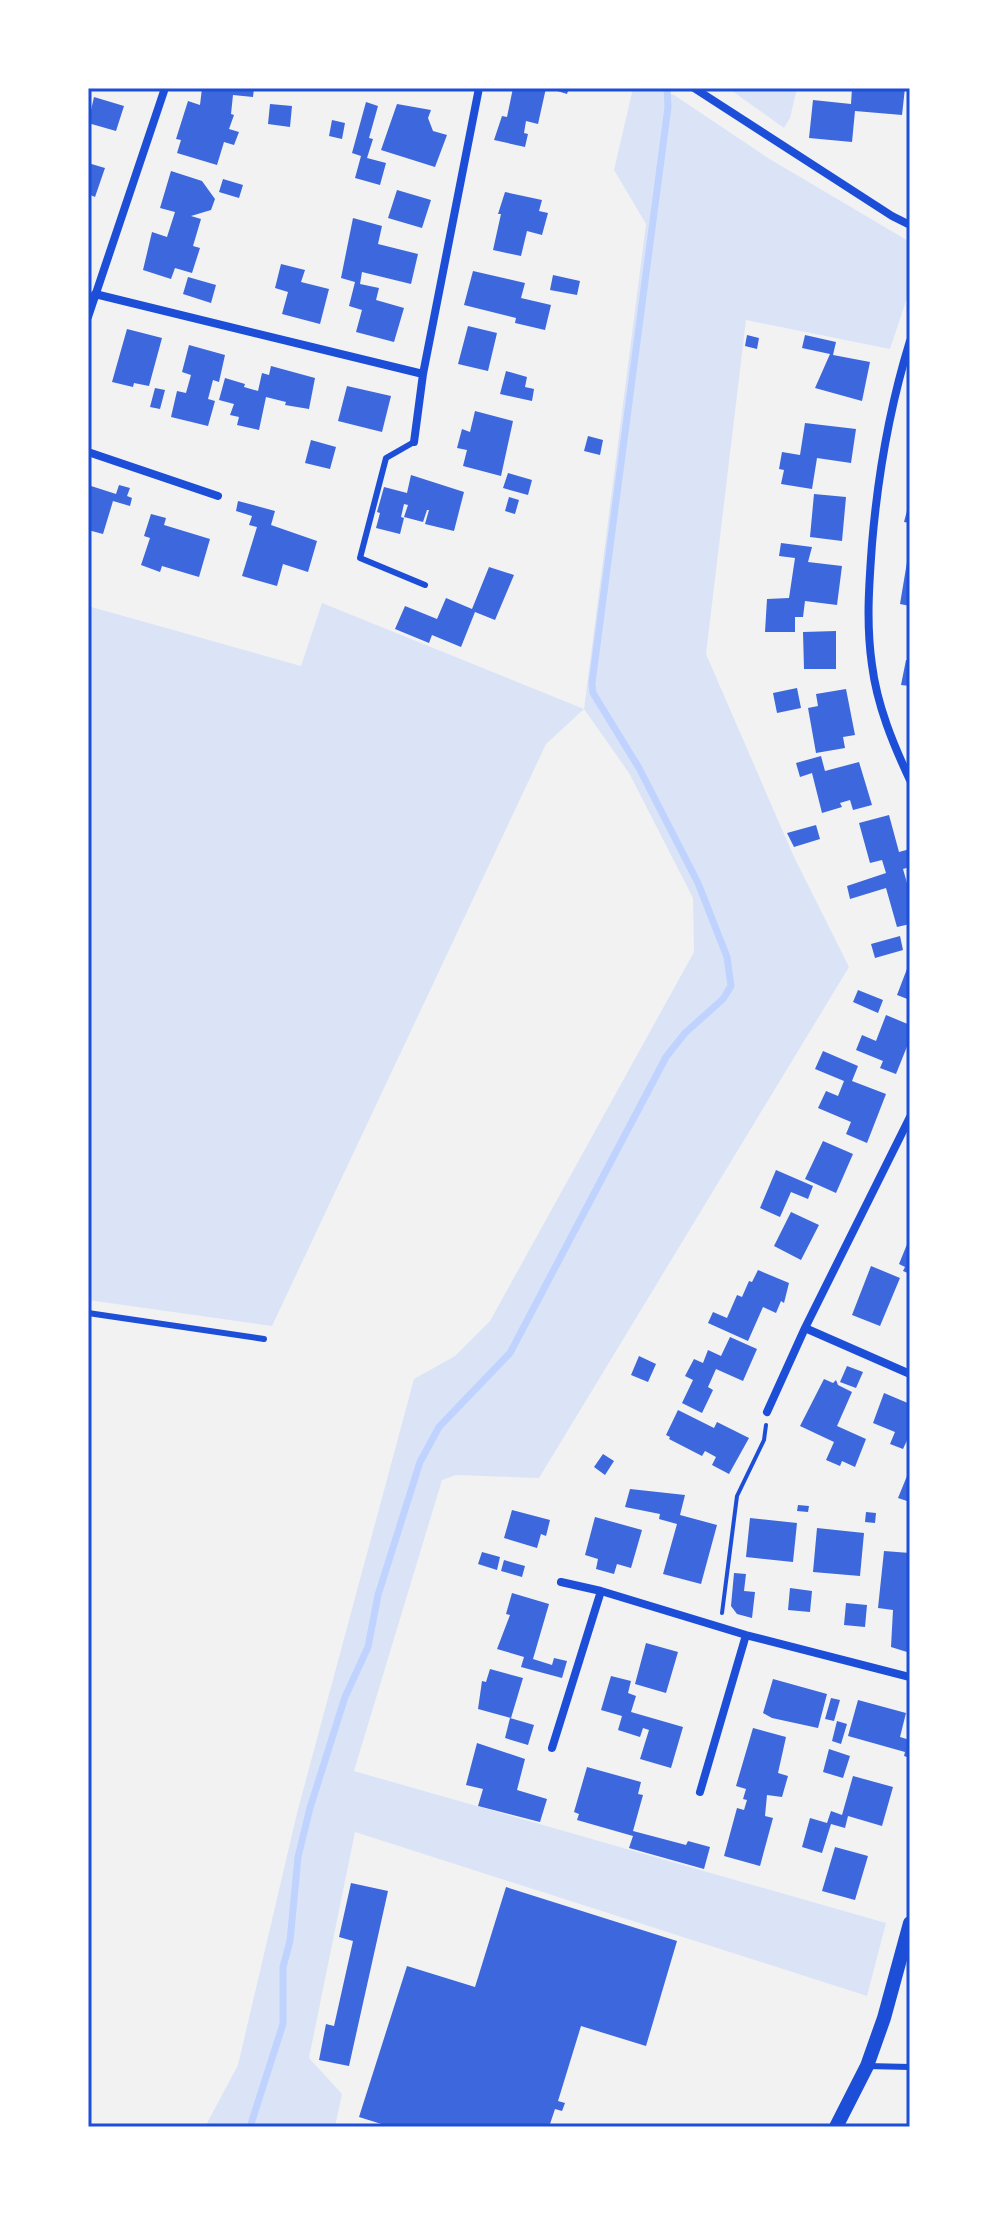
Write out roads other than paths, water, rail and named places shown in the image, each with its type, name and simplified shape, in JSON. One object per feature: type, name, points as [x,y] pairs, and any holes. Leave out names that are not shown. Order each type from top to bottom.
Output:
[{"type":"street","points":[[88,317],[165,88]]},
{"type":"street","points":[[414,442],[423,374],[479,88]]},
{"type":"street","points":[[694,88],[910,225]]},
{"type":"street","points":[[95,294],[423,374]]},
{"type":"street","points":[[910,341],[892,398],[877,482],[866,613],[872,668],[890,737],[910,780]]},
{"type":"street","points":[[88,452],[218,496]]},
{"type":"street","points":[[767,1412],[805,1328],[910,1117]]},
{"type":"street","points":[[805,1328],[910,1374]]},
{"type":"street","points":[[561,1582],[746,1635],[910,1677]]},
{"type":"street","points":[[552,1748],[601,1591]]},
{"type":"street","points":[[700,1792],[746,1635]]},
{"type":"street","points":[[836,2127],[867,2066],[884,2018],[910,1923]]},
{"type":"lane","points":[[414,442],[386,458],[360,558],[425,585]]},
{"type":"lane","points":[[88,1313],[264,1339]]},
{"type":"lane","points":[[867,2066],[910,2067]]},
{"type":"waterway","points":[[250,2127],[283,2024],[283,1967],[290,1941],[298,1857],[310,1808],[345,1697],[368,1647],[378,1595],[420,1462],[439,1427],[510,1353],[666,1057],[685,1033],[723,999],[731,986],[727,957],[698,883],[639,768],[593,693],[592,683],[668,107],[667,88]]}]
